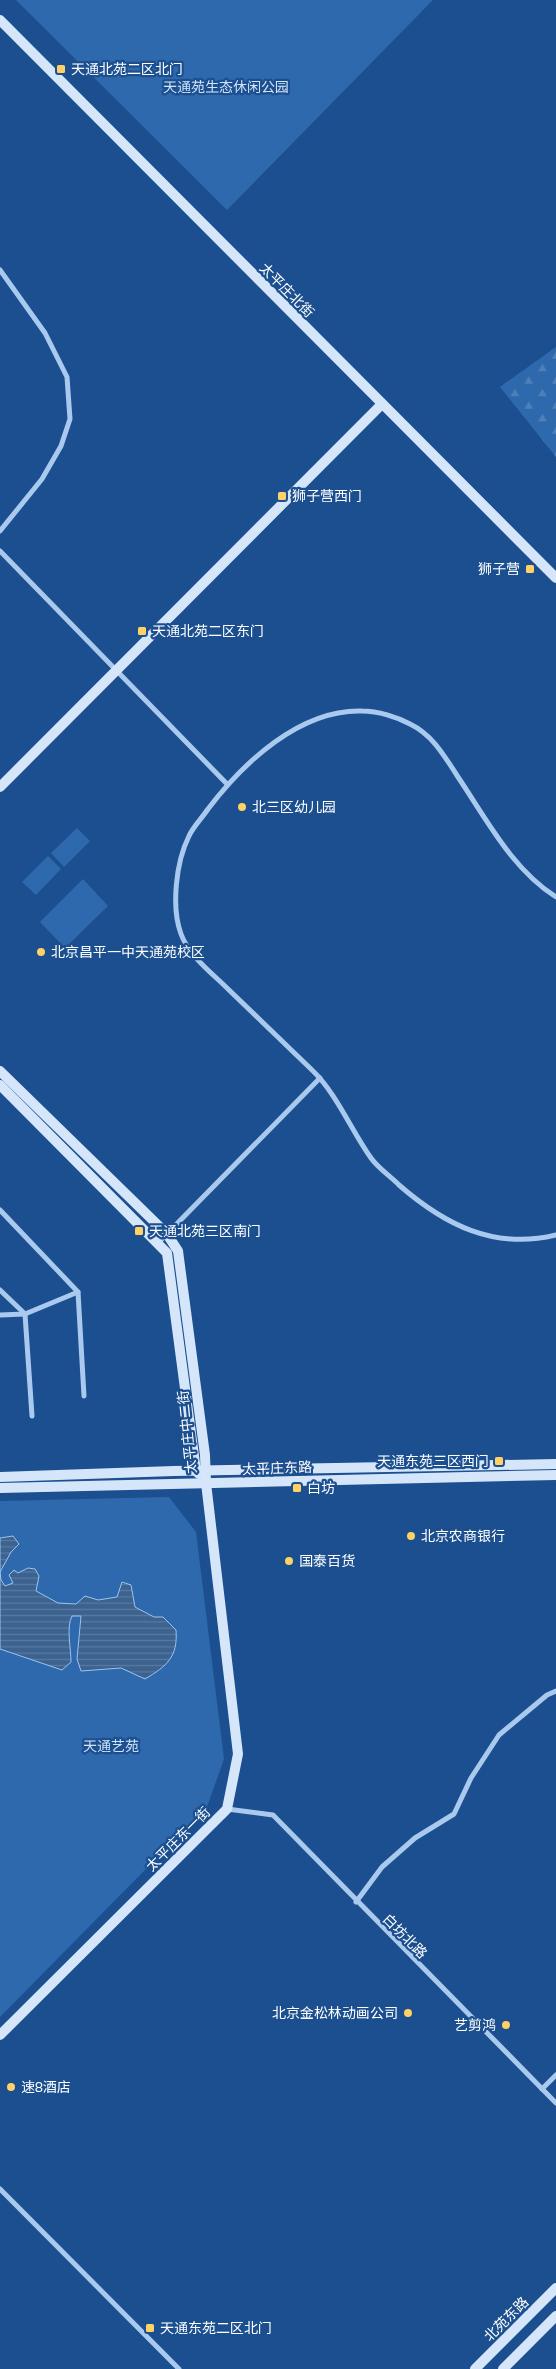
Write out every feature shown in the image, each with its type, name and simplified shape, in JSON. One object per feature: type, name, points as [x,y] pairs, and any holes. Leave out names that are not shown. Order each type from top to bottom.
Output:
[{"type":"main road","name":"太平庄北街","points":[[0,20],[556,578]]},
{"type":"main road","points":[[0,787],[382,404]]},
{"type":"main road","name":"太平庄中二街","points":[[0,1071],[176,1245],[179,1257],[201,1471]]},
{"type":"main road","name":"太平庄中二街","points":[[0,1085],[168,1253],[201,1471],[206,1483]]},
{"type":"main road","name":"太平庄东路","points":[[0,1477],[556,1464]]},
{"type":"main road","name":"太平庄东路","points":[[0,1488],[556,1475]]},
{"type":"main road","name":"太平庄东一街","points":[[0,2035],[227,1809],[238,1754],[206,1483]]},
{"type":"main road","name":"北苑东路","points":[[475,2369],[556,2288]]},
{"type":"main road","points":[[503,2369],[556,2316]]},
{"type":"street","points":[[0,270],[45,333],[67,377],[70,419],[61,446],[42,479],[0,531]]},
{"type":"street","points":[[0,551],[227,784]]},
{"type":"street","points":[[556,897],[542,888],[514,860],[435,743],[413,725],[388,716],[362,711],[340,714],[310,722],[276,739],[227,784],[189,836],[176,879],[176,909],[181,936],[199,961],[320,1078],[373,1161],[419,1202],[452,1223],[483,1235],[516,1241],[529,1241],[556,1236]]},
{"type":"street","points":[[159,1242],[320,1078]]},
{"type":"street","points":[[0,1210],[78,1292],[84,1396]]},
{"type":"street","points":[[0,1290],[25,1314],[32,1416]]},
{"type":"street","points":[[0,1315],[25,1314],[78,1292]]},
{"type":"street","points":[[356,1902],[382,1867],[414,1838],[454,1814],[471,1778],[499,1736],[547,1695],[556,1691]]},
{"type":"street","name":"白坊北路","points":[[227,1809],[273,1815],[356,1902],[556,2103]]},
{"type":"street","points":[[542,2089],[556,2074]]},
{"type":"street","points":[[0,2189],[179,2369]]},
{"type":"green space","name":"天通苑生态休闲公园","points":[[16,0],[433,0],[227,210]]},
{"type":"green space","points":[[556,347],[556,457],[500,387]]},
{"type":"green space","points":[[77,828],[90,841],[64,867],[51,853]]},
{"type":"green space","points":[[48,856],[61,869],[36,895],[22,882]]},
{"type":"green space","points":[[83,879],[108,906],[65,948],[40,922]]},
{"type":"green space","name":"天通艺苑","points":[[169,1497],[196,1532],[224,1759],[207,1807],[0,2017],[0,1501]]},
{"type":"shaded area","points":[[13,1536],[19,1544],[11,1552],[0,1572],[0,1538]]},
{"type":"shaded area","points":[[28,1568],[35,1569],[39,1576],[36,1591],[58,1603],[76,1604],[85,1596],[98,1600],[117,1597],[122,1582],[131,1585],[135,1607],[154,1617],[163,1617],[176,1630],[175,1647],[170,1660],[145,1679],[121,1668],[81,1671],[77,1659],[81,1616],[72,1616],[70,1621],[71,1662],[62,1670],[0,1649],[0,1572],[1,1580],[5,1586],[13,1583],[9,1575],[14,1570],[18,1573]]},
{"type":"place","name":"天通北苑二区北门","points":[[61,69]]},
{"type":"place","name":"狮子营西门","points":[[282,496]]},
{"type":"place","name":"狮子营","points":[[530,569]]},
{"type":"place","name":"天通北苑二区东门","points":[[142,631]]},
{"type":"place","name":"北三区幼儿园","points":[[242,807]]},
{"type":"place","name":"北京昌平一中天通苑校区","points":[[41,952]]},
{"type":"place","name":"天通北苑三区南门","points":[[139,1231]]},
{"type":"place","name":"天通东苑三区西门","points":[[499,1461]]},
{"type":"place","name":"白坊","points":[[297,1488]]},
{"type":"place","name":"北京农商银行","points":[[411,1536]]},
{"type":"place","name":"国泰百货","points":[[289,1561]]},
{"type":"place","name":"北京金松林动画公司","points":[[408,2013]]},
{"type":"place","name":"艺剪鸿","points":[[506,2025]]},
{"type":"place","name":"速8酒店","points":[[11,2087]]},
{"type":"place","name":"天通东苑二区北门","points":[[150,2328]]}]
